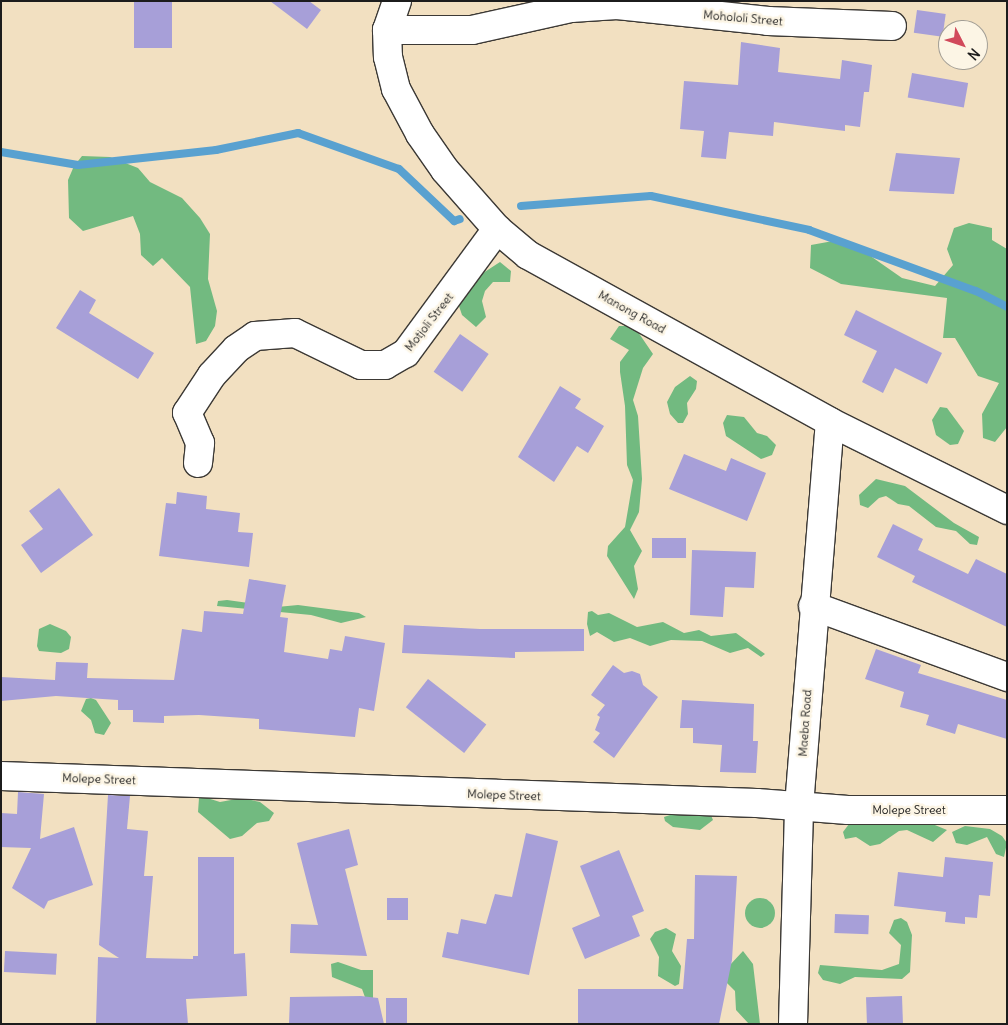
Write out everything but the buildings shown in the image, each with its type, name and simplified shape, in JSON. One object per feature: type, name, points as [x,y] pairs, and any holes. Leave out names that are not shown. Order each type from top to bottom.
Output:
[{"type":"street","name":"Manong Road","points":[[397,1],[386,30],[388,57],[396,89],[420,134],[445,170],[497,229],[528,255],[830,422],[1007,510]]},
{"type":"street","name":"Mohololi Street","points":[[386,30],[472,30],[571,8],[617,5],[768,21],[892,26]]},
{"type":"street","name":"Motjoli Street","points":[[198,462],[200,443],[187,413],[212,375],[236,349],[255,336],[295,333],[361,365],[385,365],[406,353],[497,229]]},
{"type":"street","name":"Maeba Road","points":[[793,1024],[799,806],[813,606],[830,422]]},
{"type":"street","points":[[813,606],[1007,677]]},
{"type":"street","name":"Molepe Street","points":[[1,776],[799,806],[848,810],[1007,810]]},
{"type":"green space","points":[[82,156],[110,157],[138,168],[150,182],[182,198],[200,218],[210,234],[208,279],[217,311],[215,326],[206,341],[196,344],[190,287],[162,258],[153,266],[141,255],[140,234],[133,216],[83,231],[69,218],[68,180],[74,166]]},
{"type":"green space","points":[[969,223],[992,228],[992,240],[1007,249],[1007,427],[995,442],[983,438],[982,414],[999,383],[978,376],[955,338],[943,338],[947,298],[841,284],[810,268],[811,245],[833,241],[859,248],[902,278],[935,286],[953,265],[947,249],[954,228]]},
{"type":"green space","points":[[500,262],[511,271],[510,282],[493,282],[485,291],[482,301],[486,317],[476,327],[462,315],[459,306],[480,275]]},
{"type":"green space","points":[[619,326],[629,326],[638,332],[653,354],[643,368],[633,400],[638,416],[642,479],[639,512],[630,530],[642,551],[634,566],[638,589],[634,599],[607,556],[608,546],[625,527],[633,480],[627,465],[625,406],[620,372],[620,362],[629,350],[610,339]]},
{"type":"green space","points":[[690,376],[697,381],[696,389],[687,403],[688,414],[683,423],[678,423],[670,414],[667,402],[675,387]]},
{"type":"green space","points":[[940,407],[947,408],[964,431],[958,444],[950,445],[936,435],[932,420]]},
{"type":"green space","points":[[727,415],[744,417],[757,433],[767,436],[776,445],[772,455],[761,459],[726,436],[723,423]]},
{"type":"green space","points":[[876,479],[905,486],[954,523],[979,537],[977,545],[970,544],[956,531],[936,527],[909,506],[898,504],[886,496],[879,498],[868,508],[860,505],[859,495]]},
{"type":"green space","points":[[227,600],[277,607],[298,605],[359,613],[366,617],[341,623],[311,615],[217,606],[218,601]]},
{"type":"green space","points":[[592,611],[598,615],[609,613],[637,627],[663,622],[684,633],[699,630],[711,636],[736,633],[765,654],[761,657],[748,648],[730,653],[702,641],[671,640],[650,646],[630,638],[614,642],[597,632],[590,636],[587,624],[588,612]]},
{"type":"green space","points":[[50,624],[66,631],[71,637],[69,649],[61,653],[39,651],[37,646],[39,629]]},
{"type":"green space","points":[[86,699],[96,700],[111,723],[104,735],[95,733],[91,720],[81,711]]},
{"type":"green space","points":[[204,797],[220,802],[242,798],[260,802],[274,813],[269,821],[257,823],[242,836],[230,839],[198,812],[199,798]]},
{"type":"green space","points":[[679,812],[710,813],[713,820],[700,830],[673,827],[665,821],[664,817]]},
{"type":"green space","points":[[896,820],[905,824],[930,823],[947,830],[933,842],[907,830],[899,831],[880,844],[870,846],[856,837],[845,839],[843,832],[849,824],[875,825]]},
{"type":"green space","points":[[965,826],[990,829],[1002,836],[1007,843],[1004,857],[996,854],[987,837],[967,845],[956,843],[952,832]]},
{"type":"green space","points":[[760,898],[771,902],[775,913],[771,924],[760,928],[749,924],[745,913],[749,902]]},
{"type":"green space","points":[[901,918],[907,922],[912,935],[910,972],[902,979],[855,977],[840,984],[823,980],[818,973],[820,965],[882,970],[899,964],[901,945],[889,933],[894,920]]},
{"type":"green space","points":[[666,928],[676,934],[672,951],[681,966],[679,984],[675,986],[658,976],[659,957],[650,939],[655,932]]},
{"type":"green space","points":[[743,951],[753,964],[760,1024],[749,1024],[736,1010],[735,991],[725,981],[729,966]]},
{"type":"green space","points":[[338,962],[361,970],[373,970],[373,999],[366,1000],[362,989],[332,977],[331,964]]},
{"type":"waterway","points":[[1,152],[78,165],[216,150],[298,133],[399,169],[454,221],[460,219]]},
{"type":"waterway","points":[[521,206],[651,196],[809,230],[976,291],[1007,307]]}]
